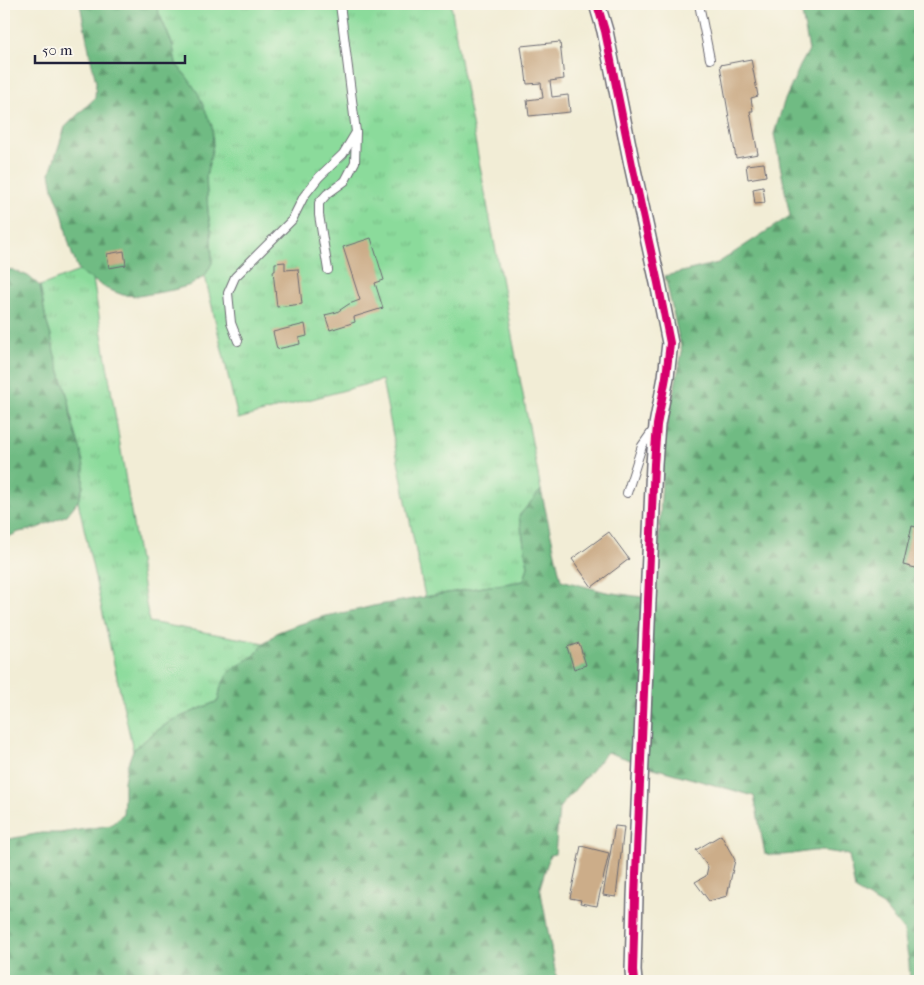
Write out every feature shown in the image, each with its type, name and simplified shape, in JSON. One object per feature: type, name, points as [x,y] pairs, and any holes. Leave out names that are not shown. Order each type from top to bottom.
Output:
[{"type":"street","points":[[597,4],[605,31],[670,343],[657,425],[654,464],[635,897],[634,981]]},
{"type":"lane","points":[[328,270],[318,215],[319,203],[327,194],[345,181],[355,162],[356,132],[340,4]]},
{"type":"lane","points":[[699,4],[710,59]]},
{"type":"lane","points":[[238,341],[232,323],[228,293],[235,277],[292,220],[304,196],[319,177],[343,154],[356,132]]},
{"type":"lane","points":[[628,494],[642,446],[657,425]]},
{"type":"green space","points":[[80,4],[155,4],[173,46],[176,64],[198,93],[212,126],[213,145],[206,177],[212,263],[205,276],[191,285],[139,296],[123,295],[107,289],[79,271],[72,254],[50,173],[65,127],[95,98],[96,82]]},
{"type":"green space","points":[[155,4],[451,4],[541,490],[519,516],[528,566],[524,581],[425,597],[382,380],[238,419],[205,276],[212,262],[206,177],[213,145],[187,77],[176,64],[173,46]]},
{"type":"green space","points":[[800,4],[920,4],[920,981],[910,981],[904,931],[883,906],[855,890],[849,855],[818,851],[784,855],[765,854],[754,796],[650,767],[607,752],[559,808],[555,854],[550,855],[540,887],[557,981],[4,981],[4,840],[41,833],[60,833],[111,825],[123,814],[124,781],[133,750],[171,721],[218,701],[221,686],[229,672],[255,655],[278,632],[325,616],[373,606],[524,581],[528,566],[519,516],[541,490],[561,580],[606,592],[656,599],[664,439],[682,352],[665,276],[718,263],[790,216],[774,134],[784,102],[809,50]]},
{"type":"green space","points":[[4,269],[13,270],[28,276],[40,286],[46,320],[69,401],[71,418],[84,467],[83,486],[78,501],[67,515],[35,529],[19,532],[4,539]]},
{"type":"green space","points":[[79,271],[93,279],[149,622],[265,643],[255,655],[229,672],[221,686],[218,701],[171,721],[133,750],[78,501],[83,486],[69,401],[54,352],[40,286]]},
{"type":"building","points":[[560,42],[564,79],[550,81],[552,97],[568,95],[570,112],[529,116],[527,100],[543,98],[541,83],[527,84],[521,46]]},
{"type":"building","points":[[751,59],[758,96],[751,98],[753,111],[750,111],[758,154],[736,158],[720,65]]},
{"type":"building","points":[[764,163],[766,176],[748,179],[746,165]]},
{"type":"building","points":[[763,187],[765,203],[755,204],[753,189]]},
{"type":"building","points":[[371,238],[384,280],[375,283],[383,308],[354,317],[355,322],[330,330],[325,315],[337,312],[349,304],[360,300],[343,247]]},
{"type":"building","points":[[124,251],[126,265],[109,268],[107,254]]},
{"type":"building","points":[[285,262],[285,270],[298,269],[302,304],[277,307],[273,271],[275,271],[275,263]]},
{"type":"building","points":[[305,324],[307,336],[299,338],[300,344],[277,349],[273,332]]},
{"type":"building","points":[[912,526],[920,528],[920,569],[903,565]]},
{"type":"building","points":[[609,532],[629,559],[592,587],[572,559]]},
{"type":"building","points":[[579,643],[586,665],[574,669],[567,647]]},
{"type":"building","points":[[615,826],[624,827],[616,897],[603,895]]},
{"type":"building","points":[[721,835],[735,860],[727,896],[709,901],[695,882],[706,876],[708,867],[696,850]]},
{"type":"building","points":[[581,846],[609,853],[597,906],[580,903],[581,900],[570,898]]},
{"type":"cycle path","points":[[597,4],[605,31],[670,343],[657,425],[654,464],[635,897],[634,981]]}]
